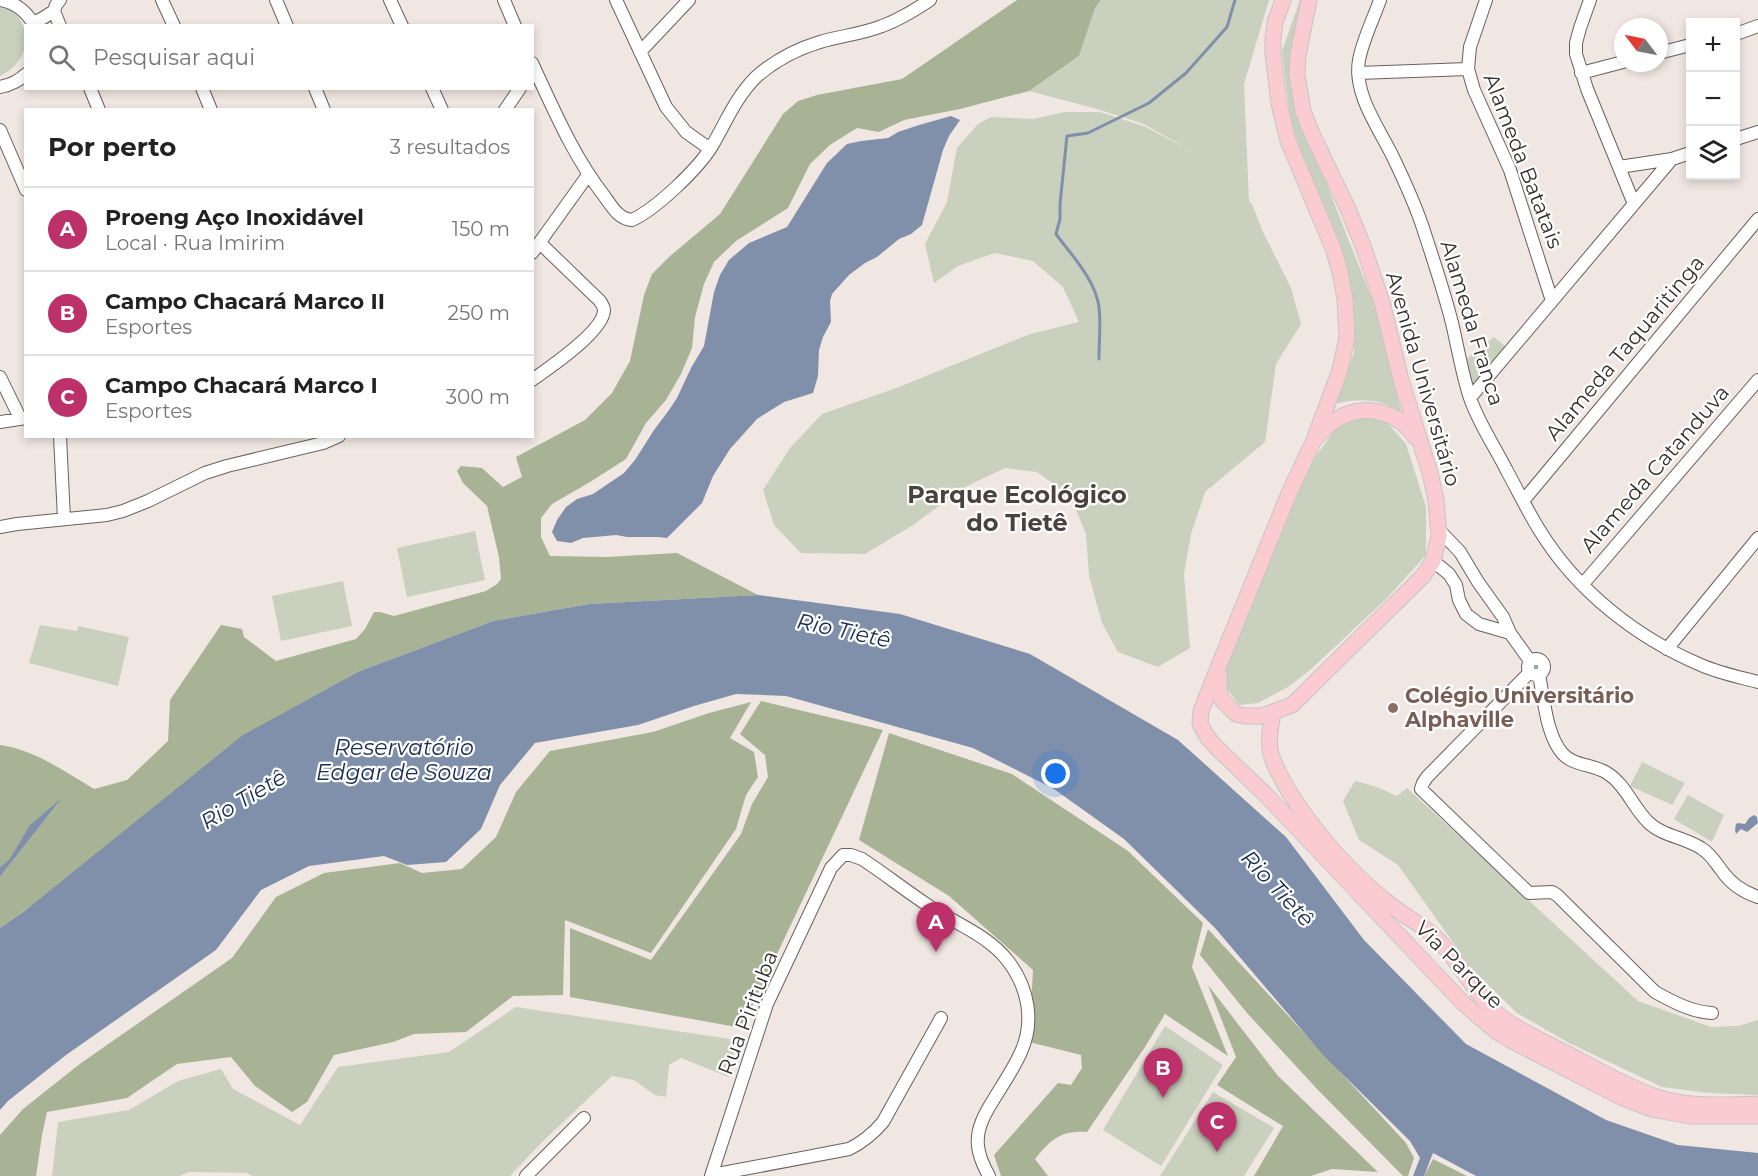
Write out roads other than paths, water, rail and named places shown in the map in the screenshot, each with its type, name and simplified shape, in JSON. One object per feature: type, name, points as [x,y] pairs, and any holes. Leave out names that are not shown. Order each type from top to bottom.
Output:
[{"type":"main road","points":[[1273,713],[1262,716],[1245,716],[1236,714],[1227,706],[1219,691],[1220,663],[1290,491],[1314,440],[1340,370],[1347,337],[1340,272],[1333,248],[1293,156],[1281,111],[1273,39],[1275,22],[1283,0]]},
{"type":"main road","name":"Avenida Universitário","points":[[1273,713],[1292,705],[1423,576],[1433,561],[1439,536],[1435,494],[1401,380],[1382,302],[1348,209],[1303,111],[1297,75],[1298,55],[1310,0]]},
{"type":"main road","points":[[1314,440],[1341,416],[1359,411],[1378,411],[1395,417],[1410,429],[1420,445]]},
{"type":"main road","name":"Via Parque","points":[[1220,663],[1201,711],[1200,724],[1212,743],[1266,795],[1464,1004],[1497,1032],[1636,1104],[1670,1113],[1698,1116],[1758,1116]]},
{"type":"main road","name":"Via Parque","points":[[1273,713],[1269,734],[1270,750],[1279,775],[1299,809],[1356,874],[1387,902],[1435,937],[1446,948],[1469,982],[1493,1011],[1593,1067],[1653,1096],[1694,1104],[1758,1104]]},
{"type":"main road","points":[[1413,951],[1435,937]]},
{"type":"street","points":[[1,0],[13,2],[26,13],[34,24],[57,5]]},
{"type":"street","points":[[162,0],[173,24]]},
{"type":"street","points":[[276,0],[286,24]]},
{"type":"street","points":[[390,0],[401,24]]},
{"type":"street","points":[[504,0],[514,24]]},
{"type":"street","points":[[616,0],[666,108],[686,132],[710,149]]},
{"type":"street","points":[[640,52],[689,0]]},
{"type":"street","points":[[534,70],[588,175],[621,217],[632,220],[682,182],[710,149],[730,111],[743,91],[757,76],[775,63],[820,42],[883,26],[930,0]]},
{"type":"street","name":"Alameda Franca","points":[[1380,0],[1364,40],[1359,60],[1358,73],[1365,99],[1422,224],[1451,321],[1470,398],[1523,501],[1552,549],[1603,605],[1667,649],[1704,666],[1758,682]]},
{"type":"street","name":"Alameda Batatais","points":[[1486,0],[1470,47],[1468,69],[1474,90],[1510,171],[1552,301]]},
{"type":"street","points":[[1590,0],[1576,43],[1576,54],[1581,72],[1634,204]]},
{"type":"street","points":[[57,5],[60,24]]},
{"type":"street","points":[[1740,33],[1758,26]]},
{"type":"street","points":[[1668,51],[1686,46]]},
{"type":"street","points":[[1581,72],[1614,64]]},
{"type":"street","points":[[1358,73],[1468,69]]},
{"type":"street","points":[[4,86],[24,76]]},
{"type":"street","points":[[4,86],[24,86]]},
{"type":"street","points":[[91,90],[98,108]]},
{"type":"street","points":[[203,90],[210,108]]},
{"type":"street","points":[[316,90],[323,108]]},
{"type":"street","points":[[433,90],[441,108]]},
{"type":"street","points":[[506,108],[519,90]]},
{"type":"street","points":[[0,130],[24,185]]},
{"type":"street","points":[[1740,138],[1758,132]]},
{"type":"street","points":[[1619,167],[1672,159],[1686,154]]},
{"type":"street","points":[[1470,398],[1672,159]]},
{"type":"street","points":[[534,379],[583,341],[602,318],[604,311],[600,301],[537,248],[588,175]]},
{"type":"street","name":"Alameda Taquaritinga","points":[[1523,501],[1758,219]]},
{"type":"street","points":[[0,377],[23,418],[0,422]]},
{"type":"street","name":"Alameda Catanduva","points":[[1582,584],[1758,380]]},
{"type":"street","points":[[60,438],[64,519]]},
{"type":"street","points":[[0,527],[107,515],[123,511],[205,473],[323,443],[334,438]]},
{"type":"street","points":[[1439,530],[1453,543],[1466,561],[1503,617],[1510,633],[1533,669],[1551,732],[1563,755],[1584,766],[1607,773],[1618,782],[1648,822],[1662,831],[1702,848],[1713,858],[1733,884],[1758,897]]},
{"type":"street","points":[[1667,649],[1758,538]]},
{"type":"street","points":[[1433,561],[1449,574],[1456,585],[1459,600],[1466,614],[1479,624],[1510,633]]},
{"type":"street","points":[[1449,574],[1466,561]]},
{"type":"street","points":[[1533,669],[1428,777],[1421,789],[1529,893],[1552,892],[1557,895],[1655,992],[1673,1003],[1704,1013],[1712,1013]]},
{"type":"street","name":"Rua Pirituba","points":[[712,1175],[767,1004],[831,868],[843,855],[851,855],[862,859],[928,906],[992,944],[1007,960],[1019,979],[1028,1002],[1027,1029],[1022,1051],[988,1108],[978,1133],[980,1156],[989,1176]]},
{"type":"street","points":[[712,1175],[849,1149],[860,1144],[883,1122],[941,1018]]},
{"type":"street","points":[[526,1176],[584,1118]]},
{"type":"water","points":[[951,116],[960,120],[943,150],[922,225],[849,275],[832,294],[831,322],[819,350],[818,376],[813,393],[784,402],[757,419],[730,449],[713,476],[702,503],[667,538],[616,535],[583,538],[571,543],[557,541],[552,532],[566,507],[577,499],[593,494],[624,473],[677,398],[704,346],[714,292],[729,260],[749,243],[787,227],[827,163],[847,144],[888,138],[898,132]]},
{"type":"water","name":"Reservatório Edgar de Souza","points":[[758,595],[900,614],[1030,654],[1178,740],[1286,837],[1364,940],[1466,1044],[1606,1120],[1678,1145],[1758,1153],[1758,1176],[1476,1176],[1433,1153],[1424,1176],[1413,1176],[1420,1158],[1410,1141],[1324,1056],[1215,928],[1124,839],[1054,789],[973,748],[786,696],[736,694],[638,725],[535,743],[500,785],[481,829],[446,862],[407,865],[384,856],[309,866],[261,890],[216,950],[66,1055],[0,1110],[0,928],[27,909],[243,735],[360,671],[493,621],[589,604]]},
{"type":"water","points":[[62,798],[0,877],[0,867],[9,860],[30,825]]},
{"type":"water","points":[[1754,815],[1758,823],[1747,832],[1741,829],[1736,834],[1736,824],[1745,824]]},
{"type":"waterway","points":[[1099,359],[1100,320],[1097,297],[1088,277],[1056,234],[1060,219],[1067,136],[1088,133],[1149,103],[1186,73],[1227,27],[1235,0]]},
{"type":"place","name":"Colégio Universitário Alphaville","points":[[1393,708]]},
{"type":"place","name":"Proeng Aço Inoxidável","points":[[936,952]]},
{"type":"place","name":"Campo Chacará Marco II","points":[[1163,1098]]},
{"type":"place","name":"Campo Chacará Marco I","points":[[1217,1152]]},
{"type":"district","name":"Parque Ecológico do Tietê","points":[[1017,509]]},
{"type":"water label","name":"Rio Tietê","points":[[844,630]]},
{"type":"water label","name":"Rio Tietê","points":[[243,799]]},
{"type":"water label","name":"Rio Tietê","points":[[1278,888]]}]
